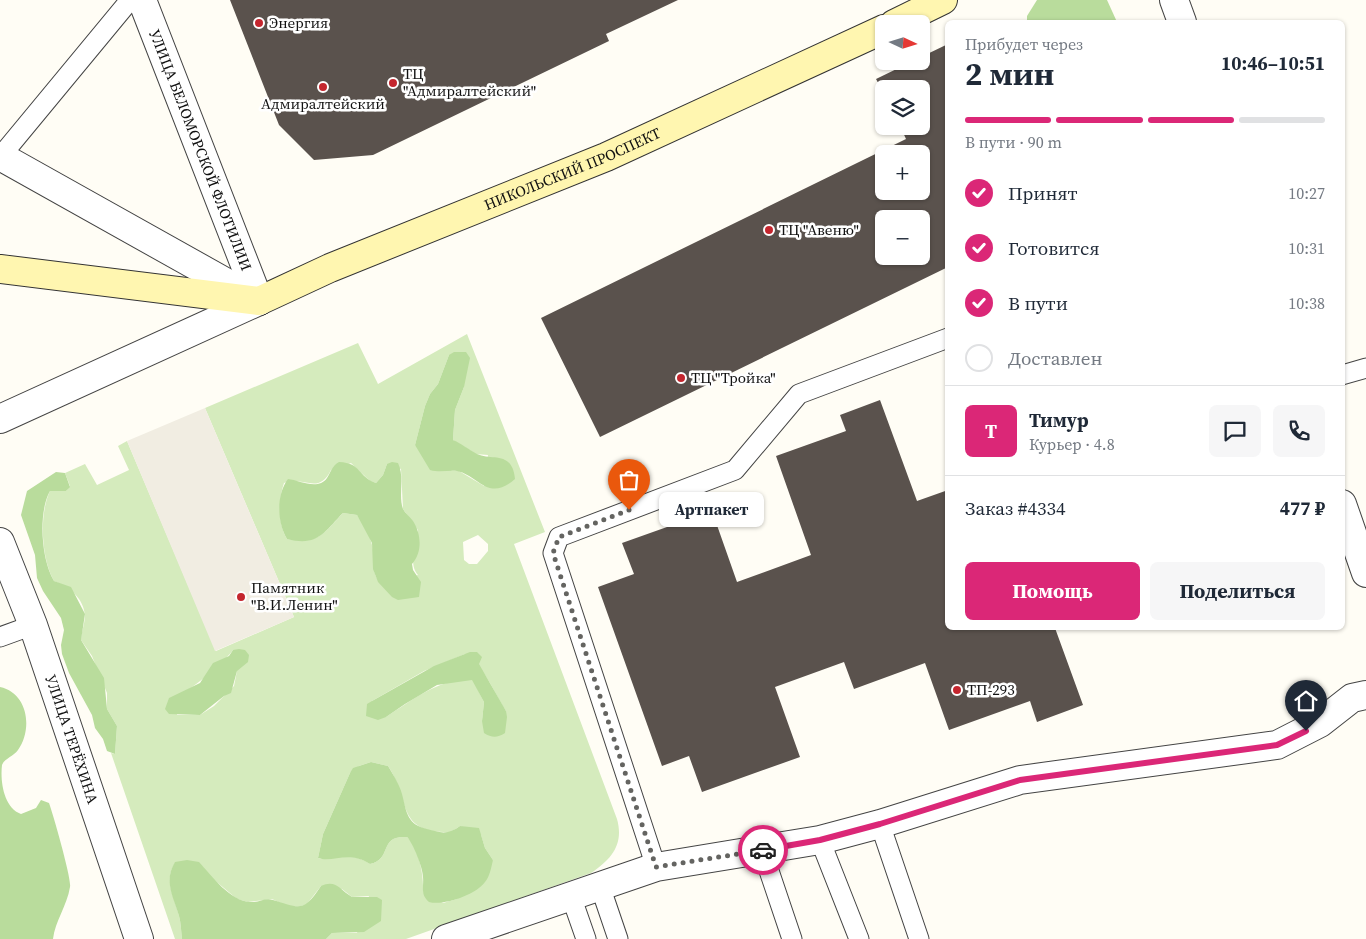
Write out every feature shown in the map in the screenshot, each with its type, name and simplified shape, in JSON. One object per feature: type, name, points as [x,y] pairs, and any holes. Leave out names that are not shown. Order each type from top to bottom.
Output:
[{"type":"main road","points":[[912,15],[943,0]]},
{"type":"main road","name":"НИКОЛЬСКИЙ ПРОСПЕКТ","points":[[259,301],[330,268],[606,157],[875,33]]},
{"type":"main road","points":[[0,269],[259,301]]},
{"type":"street","name":"УЛИЦА БЕЛОМОРСКОЙ ФЛОТИЛИИ","points":[[142,0],[259,301]]},
{"type":"street","points":[[1174,0],[1181,20]]},
{"type":"street","points":[[0,156],[259,301]]},
{"type":"street","points":[[0,419],[259,301]]},
{"type":"street","points":[[1345,512],[1366,572]]},
{"type":"street","name":"УЛИЦА ТЕРЁХИНА","points":[[0,542],[33,625],[138,939]]},
{"type":"street","points":[[446,939],[656,867],[820,840],[880,824],[1020,780],[1277,745],[1320,723],[1352,698],[1366,695]]},
{"type":"lane","points":[[0,156],[130,0]]},
{"type":"lane","points":[[656,867],[553,553],[559,537],[734,470],[799,394],[945,339]]},
{"type":"lane","points":[[1345,374],[1366,368]]},
{"type":"lane","points":[[0,637],[33,625]]},
{"type":"lane","points":[[880,824],[919,939]]},
{"type":"lane","points":[[820,840],[859,939]]},
{"type":"lane","points":[[762,850],[792,939]]},
{"type":"lane","points":[[600,886],[618,939]]},
{"type":"lane","points":[[570,896],[586,939]]},
{"type":"green space","points":[[1037,0],[1107,0],[1116,20],[1027,20],[1027,16]]},
{"type":"green space","points":[[467,334],[545,532],[514,544],[617,819],[619,836],[617,843],[605,862],[591,873],[406,939],[326,939],[332,933],[357,933],[369,896],[352,897],[342,889],[321,886],[307,904],[301,906],[289,907],[272,899],[248,902],[237,899],[206,873],[203,867],[193,863],[179,862],[175,863],[170,876],[171,889],[180,919],[182,939],[175,939],[111,753],[115,754],[117,726],[107,709],[107,693],[92,656],[81,640],[85,618],[84,609],[74,594],[65,586],[54,581],[46,560],[43,524],[46,501],[50,491],[66,491],[70,486],[65,473],[85,464],[97,485],[129,470],[118,446],[127,441],[216,651],[294,617],[205,408],[358,343],[378,384]],"holes":[[[449,355],[464,387],[455,410],[453,440],[476,454],[488,455],[484,486],[459,471],[452,471],[415,445],[425,406],[430,394],[438,384]],[[351,463],[370,481],[376,483],[383,475],[387,464],[401,469],[403,509],[418,530],[413,560],[413,565],[418,575],[384,586],[379,582],[374,567],[371,541],[357,515],[343,513],[325,532],[314,539],[287,539],[282,526],[280,512],[284,483],[291,481],[316,483],[326,478],[331,470]],[[478,535],[488,544],[488,551],[477,564],[469,564],[464,560],[463,542]],[[233,650],[237,671],[234,686],[214,706],[200,715],[177,715],[180,694],[200,681]],[[465,654],[484,673],[506,711],[482,721],[484,702],[473,680],[461,680],[438,686],[416,697],[386,717],[372,701],[424,671]],[[371,762],[388,766],[413,821],[421,827],[433,831],[451,832],[460,826],[481,835],[485,848],[493,860],[457,899],[443,903],[423,892],[423,878],[418,855],[407,837],[398,837],[392,840],[381,857],[370,864],[348,856],[318,858],[323,834],[350,773],[359,766]]]},
{"type":"green space","points":[[454,352],[466,352],[470,358],[464,387],[455,410],[453,440],[477,454],[506,460],[513,470],[515,479],[506,486],[490,488],[464,473],[430,470],[415,445],[430,394],[438,384],[449,355]]},
{"type":"green space","points":[[339,462],[352,465],[376,483],[383,475],[387,464],[392,462],[398,463],[401,475],[403,509],[416,526],[420,542],[418,554],[412,564],[413,570],[421,582],[419,597],[398,600],[392,597],[378,582],[373,569],[372,543],[357,515],[343,513],[325,532],[313,539],[298,541],[287,539],[281,525],[279,509],[281,493],[288,479],[308,484],[319,484],[327,478],[333,467]]},
{"type":"green space","points":[[56,472],[65,473],[70,487],[66,491],[50,491],[46,500],[43,536],[46,561],[54,581],[71,587],[85,614],[81,640],[104,678],[107,709],[117,726],[115,754],[107,751],[103,739],[95,728],[92,715],[69,673],[62,654],[61,645],[64,630],[61,618],[43,591],[37,578],[35,555],[21,515],[27,491]]},
{"type":"green space","points":[[233,650],[245,650],[249,655],[248,662],[237,671],[231,693],[224,696],[200,715],[169,714],[165,709],[169,698],[200,683],[213,663],[229,656]]},
{"type":"green space","points":[[470,652],[477,652],[482,657],[479,664],[506,711],[505,733],[494,737],[484,733],[482,721],[484,702],[472,680],[437,685],[386,717],[378,720],[366,716],[367,704],[434,666]]},
{"type":"green space","points":[[0,687],[17,696],[22,704],[26,722],[23,742],[18,750],[2,765],[4,794],[15,811],[21,814],[36,808],[41,800],[49,803],[68,872],[70,887],[53,939],[0,939]]},
{"type":"green space","points":[[371,762],[388,766],[401,790],[409,817],[416,824],[427,829],[442,832],[451,831],[460,826],[479,828],[485,848],[493,860],[488,877],[481,887],[467,895],[450,901],[429,902],[423,893],[423,873],[420,862],[407,837],[398,837],[392,840],[381,857],[370,864],[348,857],[318,858],[323,834],[350,773],[353,768]]},
{"type":"green space","points":[[187,860],[199,862],[222,887],[243,901],[253,902],[270,899],[289,905],[300,906],[310,901],[321,886],[330,884],[338,886],[352,897],[377,897],[382,900],[381,921],[364,932],[332,933],[326,939],[182,939],[180,919],[171,889],[170,876],[175,862]]},
{"type":"shaded area","points":[[205,408],[294,617],[215,651],[127,441]]},
{"type":"building","name":"ТЦ \"Адмиралтейский\"","points":[[230,0],[678,0],[606,34],[609,41],[373,155],[314,160],[279,125]]},
{"type":"building","points":[[945,45],[945,268],[600,437],[541,318],[875,154],[875,200],[930,200],[930,145],[894,145],[906,139],[904,135],[930,135],[930,80],[876,79],[894,70],[930,70],[930,53]]},
{"type":"building","points":[[880,400],[917,501],[945,491],[945,630],[1056,630],[1083,705],[1037,722],[1030,701],[949,730],[925,663],[854,689],[844,662],[775,687],[800,757],[702,792],[689,756],[662,766],[598,587],[634,574],[622,543],[712,511],[737,582],[811,555],[776,456],[846,431],[840,415]]},
{"type":"way so far","points":[[629,510],[559,537],[553,553],[656,867],[763,850]]},
{"type":"place","name":"Энергия","points":[[259,23]]},
{"type":"place","name":"ТЦ \"Адмиралтейский\"","points":[[393,83]]},
{"type":"place","name":"Адмиралтейский","points":[[323,87]]},
{"type":"place","name":"ТЦ \"Авеню\"","points":[[769,230]]},
{"type":"place","name":"ТЦ \"Тройка\"","points":[[681,378]]},
{"type":"place","name":"Артпакет","points":[[629,510]]},
{"type":"place","name":"Памятник \"В.И.Ленин\"","points":[[241,597]]},
{"type":"place","name":"ТП-293","points":[[957,690]]},
{"type":"route","points":[[763,850],[820,840],[880,824],[1020,780],[1277,745],[1306,731]]}]
